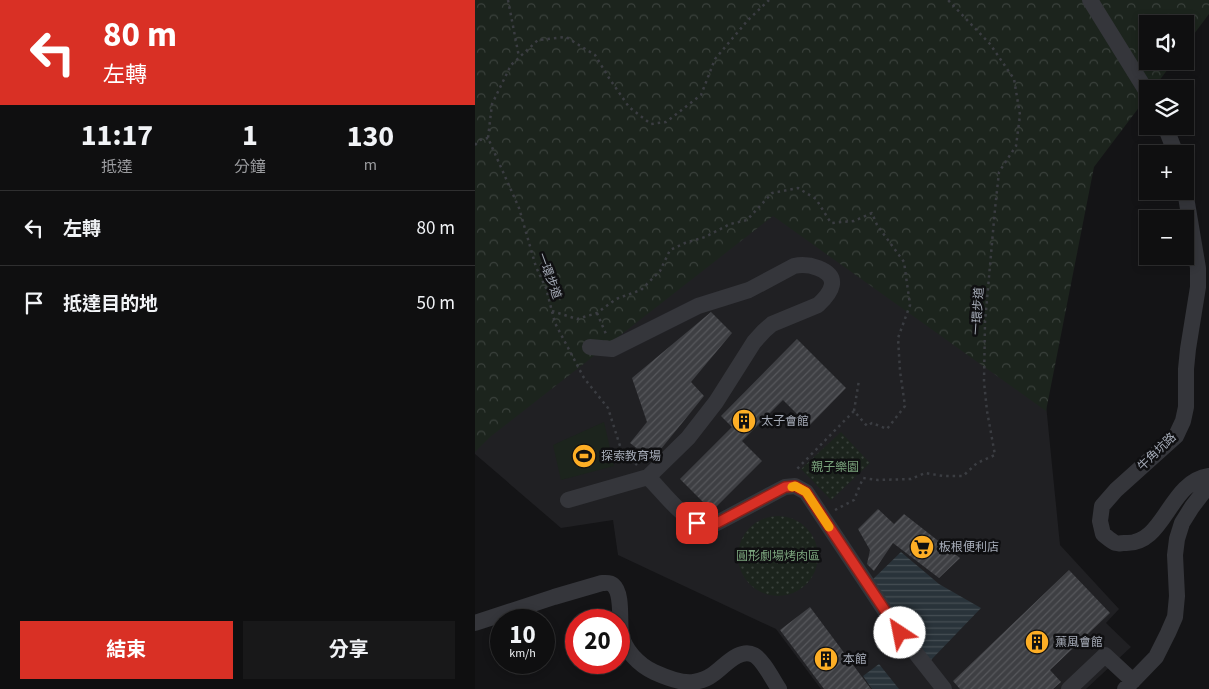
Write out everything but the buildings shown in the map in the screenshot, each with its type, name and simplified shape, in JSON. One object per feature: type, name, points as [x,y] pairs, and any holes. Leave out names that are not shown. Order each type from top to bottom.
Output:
[{"type":"street","points":[[1091,0],[1140,80]]},
{"type":"street","name":"牛角坑路","points":[[1187,200],[1198,268],[1198,287],[1188,349],[1186,407],[1183,421],[1176,436],[1116,490],[1102,506],[1100,521],[1103,534],[1116,543],[1134,544],[1149,536],[1177,497],[1189,484],[1209,476]]},
{"type":"street","points":[[568,500],[648,476],[688,438],[716,402],[754,342],[764,331],[772,324],[818,305],[830,291],[833,283],[832,277],[827,272],[810,265],[801,264],[794,266],[749,290],[698,306],[612,349],[590,347]]},
{"type":"street","points":[[648,476],[684,514],[697,523],[707,526],[717,523],[785,487],[795,486],[806,492],[900,633],[945,689]]},
{"type":"street","points":[[1069,689],[1105,655],[1129,685],[1156,657],[1175,617],[1177,596],[1175,555],[1177,539],[1182,523],[1191,507],[1209,485]]},
{"type":"street","points":[[475,623],[597,584],[609,583],[614,585],[617,591],[621,633],[627,648],[635,659],[649,670],[692,686],[711,677],[734,658],[745,653],[754,655],[761,662],[779,689]]},
{"type":"path","points":[[507,0],[519,57]]},
{"type":"path","points":[[475,145],[480,140],[488,138],[492,104],[511,65],[537,40],[565,38],[595,55],[629,108],[651,124],[666,122],[701,95],[715,59],[748,20],[769,0]]},
{"type":"path","name":"一環步道","points":[[822,516],[854,500],[863,478],[879,480],[911,479],[925,473],[943,476],[963,476],[977,463],[995,455],[983,382],[985,322],[999,172],[1016,146],[1020,115],[1014,79],[990,44],[948,0]]},
{"type":"path","name":"一環步道","points":[[488,138],[519,208],[536,267],[546,288],[555,324],[584,378],[608,408],[621,449],[648,476]]},
{"type":"path","points":[[552,311],[577,319],[597,312],[612,349]]},
{"type":"path","points":[[795,486],[795,470],[854,411],[859,380]]},
{"type":"path","points":[[854,411],[867,426],[872,423],[887,429]]},
{"type":"shaded area","points":[[475,0],[1034,284],[1060,545],[1119,609],[1106,623],[1131,647],[1086,689],[821,689],[776,629],[618,555],[613,520],[561,528],[475,454]]},
{"type":"shaded area","points":[[901,552],[939,584],[981,608],[931,660],[914,643],[872,580]]},
{"type":"shaded area","points":[[879,664],[899,689],[872,689],[863,676]]},
{"type":"green space","points":[[475,0],[1209,0],[1209,14],[1194,34],[1194,15],[1139,15],[1139,70],[1167,70],[1160,80],[1139,80],[1139,107],[1094,167],[1046,411],[773,216],[490,437],[475,452]]},
{"type":"green space","name":"探索教育場","points":[[604,422],[614,466],[561,480],[553,445]]},
{"type":"green space","name":"親子樂園","points":[[841,432],[870,463],[831,500],[801,469]]},
{"type":"green space","name":"圓形劇場烤肉區","points":[[778,516],[793,519],[806,528],[815,541],[818,556],[815,571],[806,584],[793,593],[778,596],[763,593],[750,584],[741,571],[738,556],[741,541],[750,528],[763,519]]},
{"type":"slow traffic","points":[[792,487],[795,486],[806,492],[829,527]]},
{"type":"place","name":"太子會館","points":[[744,421]]},
{"type":"place","name":"探索教育場","points":[[584,456]]},
{"type":"place","name":"板根便利店","points":[[922,547]]},
{"type":"place","name":"薰風會館","points":[[1037,642]]},
{"type":"place","name":"本館","points":[[826,659]]},
{"type":"route","points":[[697,523],[707,526],[717,523],[785,487],[795,486],[806,492],[900,633]]}]
